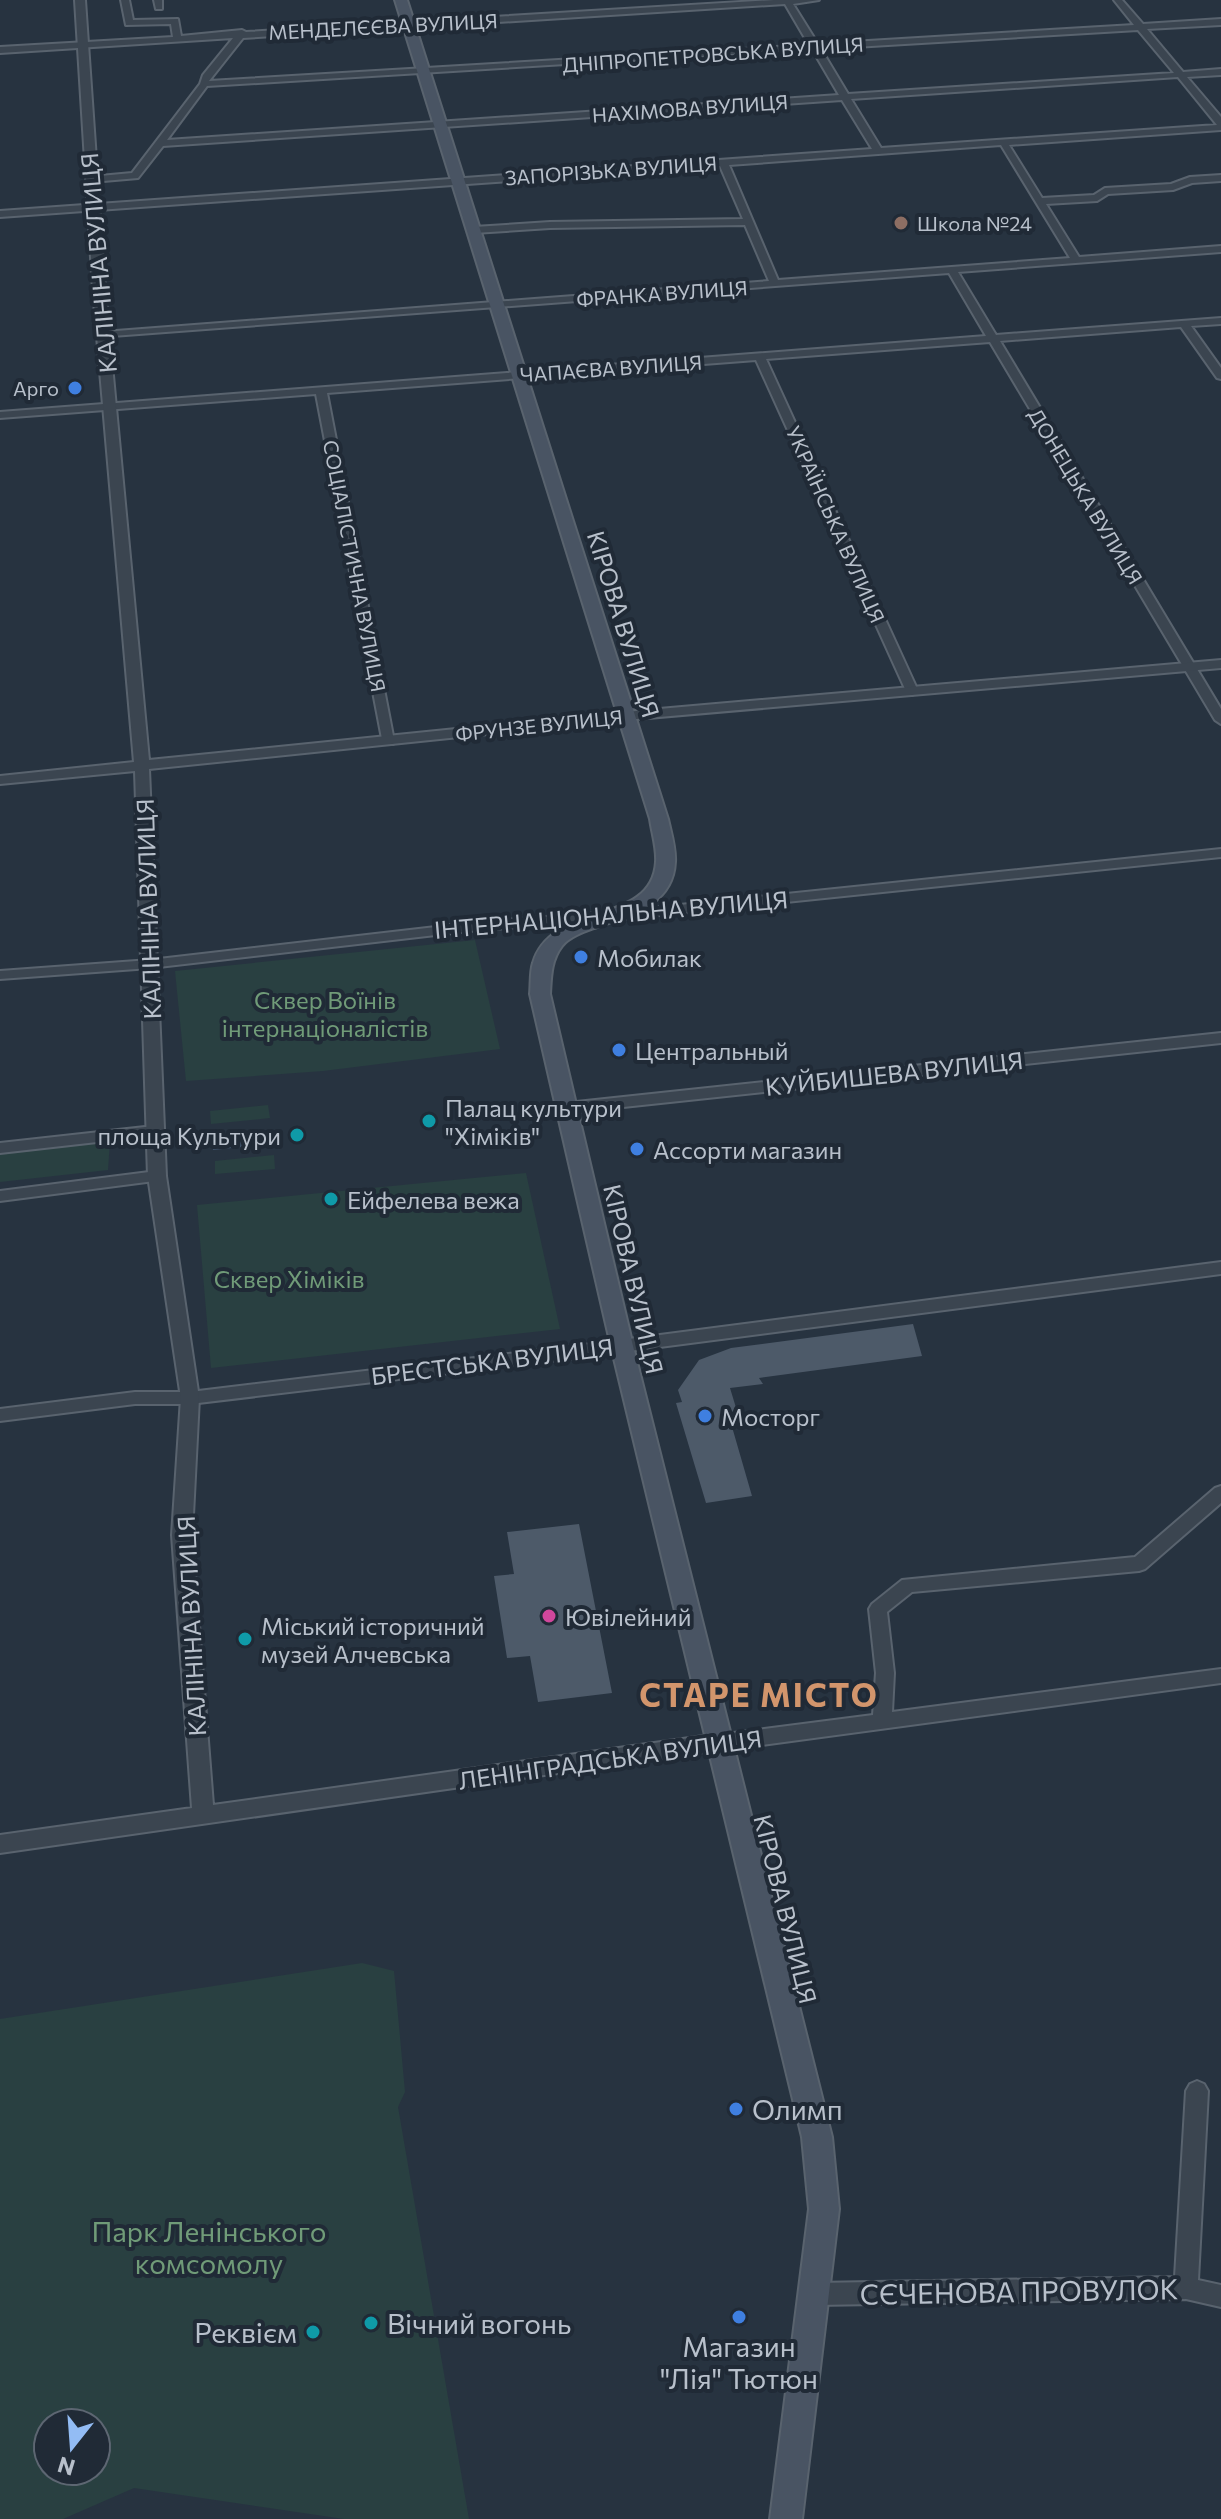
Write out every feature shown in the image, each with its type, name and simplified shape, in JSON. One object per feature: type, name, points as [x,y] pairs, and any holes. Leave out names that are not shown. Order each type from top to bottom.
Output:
[{"type":"main road","name":"КІРОВА ВУЛИЦЯ","points":[[401,0],[659,819],[666,866],[657,890],[642,904],[561,933],[545,950],[538,971],[540,994],[622,1346],[817,2137],[824,2209],[786,2519]]},
{"type":"street","name":"КАЛІНІНА ВУЛИЦЯ","points":[[80,0],[103,335],[142,766],[157,1176],[190,1398],[182,1535],[203,1816]]},
{"type":"street","points":[[125,0],[129,23],[175,21],[177,38]]},
{"type":"street","name":"МЕНДЕЛЄЄВА ВУЛИЦЯ","points":[[0,50],[815,0]]},
{"type":"street","points":[[1118,0],[1221,125]]},
{"type":"street","points":[[788,1],[878,152]]},
{"type":"street","name":"ДНІПРОПЕТРОВСЬКА ВУЛИЦЯ","points":[[204,84],[425,73],[1221,22]]},
{"type":"street","points":[[92,179],[135,176],[204,84],[206,77],[242,33]]},
{"type":"street","name":"НАХІМОВА ВУЛИЦЯ","points":[[160,143],[1221,72]]},
{"type":"street","name":"ЗАПОРІЗЬКА ВУЛИЦЯ","points":[[0,214],[1221,125]]},
{"type":"street","points":[[1003,142],[1076,260]]},
{"type":"street","points":[[723,162],[775,284]]},
{"type":"street","points":[[1042,201],[1097,198],[1105,191],[1173,187],[1190,180],[1221,178]]},
{"type":"street","points":[[474,230],[550,225],[747,222]]},
{"type":"street","name":"ФРАНКА ВУЛИЦЯ","points":[[103,335],[1221,249]]},
{"type":"street","name":"ДОНЕЦЬКА ВУЛИЦЯ","points":[[952,270],[1221,720]]},
{"type":"street","name":"ЧАПАЄВА ВУЛИЦЯ","points":[[0,415],[1221,321]]},
{"type":"street","points":[[1184,324],[1221,376]]},
{"type":"street","name":"УКРАЇНСЬКА ВУЛИЦЯ","points":[[760,357],[912,691]]},
{"type":"street","name":"СОЦІАЛІСТИЧНА ВУЛИЦЯ","points":[[321,390],[388,741]]},
{"type":"street","name":"ФРУНЗЕ ВУЛИЦЯ","points":[[0,780],[625,716],[1221,664]]},
{"type":"street","name":"ІНТЕРНАЦІОНАЛЬНА ВУЛИЦЯ","points":[[0,975],[150,964],[479,926],[612,916],[1221,853]]},
{"type":"street","name":"КУЙБИШЕВА ВУЛИЦЯ","points":[[567,1108],[1221,1038]]},
{"type":"street","points":[[0,1148],[154,1131]]},
{"type":"street","points":[[0,1196],[157,1176]]},
{"type":"street","name":"БРЕСТСЬКА ВУЛИЦЯ","points":[[0,1415],[135,1398],[190,1398],[622,1346],[1221,1268]]},
{"type":"street","points":[[882,1720],[885,1673],[878,1609],[908,1585],[1139,1564],[1221,1493]]},
{"type":"street","name":"ЛЕНІНГРАДСЬКА ВУЛИЦЯ","points":[[0,1844],[882,1720],[1221,1676]]},
{"type":"street","points":[[1186,2288],[1197,2091]]},
{"type":"street","name":"СЄЧЕНОВА ПРОВУЛОК","points":[[815,2294],[1186,2288],[1221,2296]]},
{"type":"green space","name":"Сквер Воїнів інтернаціоналістів","points":[[475,940],[500,1049],[323,1071],[186,1081],[175,971]]},
{"type":"green space","points":[[268,1105],[270,1118],[211,1124],[210,1111]]},
{"type":"green space","points":[[110,1141],[108,1170],[0,1182],[0,1153]]},
{"type":"green space","points":[[274,1155],[275,1169],[215,1174],[215,1161]]},
{"type":"green space","name":"Сквер Хіміків","points":[[526,1173],[560,1329],[211,1368],[197,1205]]},
{"type":"green space","name":"Парк Ленінського комсомолу","points":[[362,1963],[394,1971],[405,2092],[398,2107],[469,2519],[344,2519],[134,2488],[63,2519],[0,2519],[0,2019]]},
{"type":"water","points":[[267,1131],[269,1144],[213,1150],[212,1137]]},
{"type":"building","name":"Мосторг","points":[[913,1324],[922,1356],[759,1378],[763,1384],[730,1388],[737,1411],[728,1413],[752,1496],[706,1503],[676,1403],[682,1402],[678,1390],[699,1360],[731,1348]]},
{"type":"building","name":"Ювілейний","points":[[579,1524],[612,1693],[538,1702],[530,1656],[507,1658],[494,1576],[514,1574],[507,1532]]},
{"type":"place","name":"Школа №24","points":[[901,223]]},
{"type":"place","name":"Арго","points":[[75,388]]},
{"type":"place","name":"Мобилак","points":[[581,957]]},
{"type":"place","name":"Центральный","points":[[619,1050]]},
{"type":"place","name":"Палац культури \"Хіміків\"","points":[[429,1121]]},
{"type":"place","name":"площа Культури","points":[[297,1135]]},
{"type":"place","name":"Ассорти магазин","points":[[637,1149]]},
{"type":"place","name":"Ейфелева вежа","points":[[331,1199]]},
{"type":"place","name":"Мосторг","points":[[705,1416]]},
{"type":"place","name":"Ювілейний","points":[[549,1616]]},
{"type":"place","name":"Міський історичний музей Алчевська","points":[[245,1639]]},
{"type":"place","name":"Олимп","points":[[736,2109]]},
{"type":"place","name":"Магазин \"Лія\" Тютюн","points":[[739,2317]]},
{"type":"place","name":"Вічний вогонь","points":[[371,2323]]},
{"type":"place","name":"Реквієм","points":[[313,2332]]},
{"type":"district","name":"СТАРЕ МІСТО","points":[[759,1694]]}]
